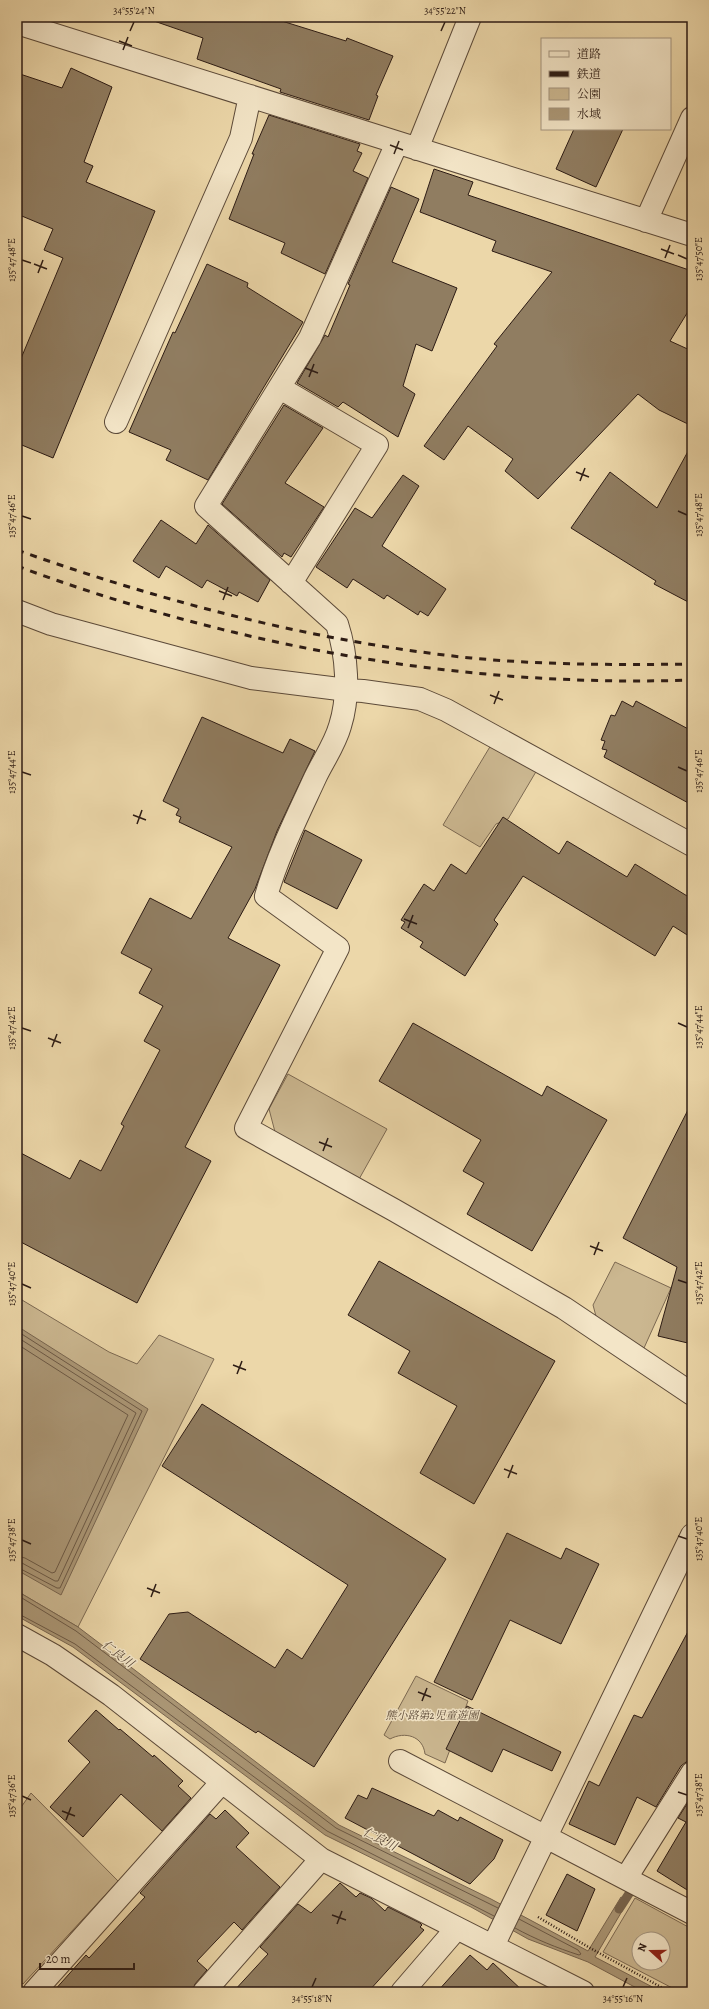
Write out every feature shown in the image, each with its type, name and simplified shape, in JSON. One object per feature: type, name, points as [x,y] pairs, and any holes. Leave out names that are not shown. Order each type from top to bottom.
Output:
[{"type":"street","points":[[470,17],[310,338],[206,506],[337,624],[342,639],[347,690],[340,726],[297,815],[273,872],[266,896],[338,948],[246,1128],[394,1210],[564,1308],[692,1394]]},
{"type":"street","points":[[17,23],[692,235]]},
{"type":"street","points":[[116,422],[241,138],[250,96]]},
{"type":"street","points":[[646,221],[692,118]]},
{"type":"street","points":[[280,388],[378,445],[291,583]]},
{"type":"street","points":[[17,611],[50,624],[251,678],[420,699],[446,710],[692,845]]},
{"type":"street","points":[[495,1941],[692,1535]]},
{"type":"street","points":[[17,1635],[53,1655],[111,1696],[321,1859],[457,1928],[495,1941],[583,1992]]},
{"type":"street","points":[[400,1761],[547,1836],[692,1913]]},
{"type":"street","points":[[628,1879],[692,1773]]},
{"type":"street","points":[[34,1992],[222,1782]]},
{"type":"street","points":[[204,1992],[321,1859]]},
{"type":"street","points":[[402,1992],[457,1928]]},
{"type":"path","points":[[513,1903],[600,1954],[670,1992]]},
{"type":"green space","points":[[491,745],[537,770],[508,819],[496,824],[480,847],[443,825]]},
{"type":"green space","points":[[288,1074],[387,1129],[358,1181],[275,1132],[269,1109]]},
{"type":"green space","points":[[615,1262],[671,1288],[644,1348],[597,1320],[593,1305]]},
{"type":"green space","points":[[17,1297],[109,1352],[137,1364],[159,1335],[214,1359],[78,1627],[17,1591]]},
{"type":"green space","name":"熊小路第2児童遊園","points":[[416,1676],[468,1701],[445,1763],[425,1754],[424,1748],[417,1739],[407,1735],[402,1735],[390,1739],[384,1735]]},
{"type":"green space","points":[[31,1793],[118,1881],[23,1984],[17,1979],[17,1813]]},
{"type":"green space","points":[[635,1898],[692,1929],[692,1992],[680,1992],[640,1971],[671,1971],[671,1931],[631,1931],[631,1967],[603,1952]]},
{"type":"water","points":[[17,1326],[148,1409],[61,1595],[17,1570]]},
{"type":"water","points":[[17,1591],[78,1627],[339,1825],[491,1899],[588,1951],[621,1897],[628,1901],[595,1957],[662,1992],[644,1992],[588,1962],[528,1939],[471,1907],[325,1835],[73,1647],[17,1616]]},
{"type":"building","points":[[155,17],[269,17],[346,41],[347,38],[393,56],[376,95],[378,96],[369,120],[280,92],[281,89],[197,59],[203,38],[154,21]]},
{"type":"building","points":[[71,68],[112,87],[84,162],[93,166],[86,182],[155,211],[53,458],[17,443],[17,368],[63,258],[44,250],[53,229],[17,214],[17,73],[62,88]]},
{"type":"building","points":[[269,115],[360,144],[357,151],[362,153],[353,171],[368,178],[325,274],[281,253],[285,243],[229,219],[254,154],[252,154]]},
{"type":"building","points":[[574,130],[623,130],[596,187],[556,169]]},
{"type":"building","points":[[434,169],[473,182],[468,195],[692,271],[692,305],[670,341],[692,351],[692,426],[659,410],[638,394],[538,499],[505,471],[513,459],[468,426],[444,460],[424,446],[497,346],[494,344],[552,272],[492,251],[496,241],[420,212]]},
{"type":"building","points":[[391,187],[419,199],[392,262],[457,288],[432,351],[416,344],[403,386],[415,394],[398,437],[343,402],[338,407],[297,383],[325,335],[328,337],[350,285],[348,284]]},
{"type":"building","points":[[207,264],[248,283],[247,287],[303,322],[208,480],[166,460],[171,450],[129,432],[173,332],[175,333]]},
{"type":"building","points":[[284,405],[323,428],[285,483],[324,507],[291,557],[284,553],[282,557],[222,504]]},
{"type":"building","points":[[692,444],[692,604],[654,584],[656,581],[571,528],[610,472],[657,508]]},
{"type":"building","points":[[403,475],[419,486],[382,546],[446,589],[428,616],[420,611],[418,615],[387,595],[384,599],[353,579],[347,588],[316,567],[355,508],[372,518]]},
{"type":"building","points":[[161,520],[196,544],[208,525],[270,580],[258,602],[239,592],[237,596],[207,580],[202,588],[166,566],[159,578],[133,561]]},
{"type":"building","points":[[622,701],[633,707],[636,701],[692,731],[692,805],[604,757],[607,750],[602,749],[605,741],[601,740],[611,715],[615,716]]},
{"type":"building","points":[[202,717],[283,753],[290,739],[315,751],[277,831],[255,889],[228,938],[280,965],[185,1147],[211,1161],[137,1303],[17,1240],[17,1151],[70,1179],[80,1160],[101,1171],[124,1126],[121,1124],[160,1050],[144,1041],[163,1006],[139,993],[152,969],[121,953],[150,898],[191,919],[232,847],[179,822],[181,817],[176,815],[179,809],[163,801]]},
{"type":"building","points":[[503,817],[559,854],[567,841],[627,877],[635,864],[692,899],[692,938],[673,926],[655,956],[523,876],[494,920],[498,924],[465,976],[420,947],[423,942],[401,928],[405,922],[401,920],[424,884],[434,891],[451,864],[466,874]]},
{"type":"building","points":[[305,830],[362,860],[337,909],[284,882]]},
{"type":"building","points":[[413,1023],[542,1096],[547,1086],[607,1120],[532,1251],[467,1214],[484,1183],[463,1171],[481,1140],[379,1081]]},
{"type":"building","points":[[692,1102],[692,1344],[658,1336],[677,1267],[623,1238]]},
{"type":"building","points":[[379,1261],[555,1361],[474,1504],[420,1473],[457,1406],[398,1373],[410,1351],[348,1315]]},
{"type":"building","points":[[202,1404],[446,1559],[314,1767],[258,1731],[256,1733],[140,1659],[169,1614],[188,1612],[275,1668],[287,1649],[302,1659],[348,1585],[162,1466]]},
{"type":"building","points":[[507,1533],[561,1559],[566,1548],[599,1564],[561,1644],[510,1620],[472,1700],[434,1682]]},
{"type":"building","points":[[692,1624],[692,1761],[686,1762],[681,1766],[656,1807],[637,1797],[615,1845],[569,1824],[589,1781],[599,1786],[634,1715],[642,1718]]},
{"type":"building","points":[[467,1706],[561,1752],[552,1771],[503,1749],[492,1772],[446,1749]]},
{"type":"building","points":[[96,1710],[153,1757],[154,1755],[183,1781],[178,1786],[191,1798],[162,1831],[121,1794],[83,1837],[50,1807],[90,1762],[68,1741]]},
{"type":"building","points":[[372,1788],[434,1816],[438,1810],[458,1821],[460,1817],[503,1840],[494,1859],[470,1884],[345,1818],[358,1795],[367,1799]]},
{"type":"building","points":[[692,1796],[692,1893],[657,1871],[686,1822],[678,1818]]},
{"type":"building","points":[[225,1810],[249,1833],[236,1847],[280,1887],[242,1930],[234,1922],[197,1961],[207,1970],[195,1984],[192,1992],[53,1992],[86,1955],[89,1958],[145,1897],[140,1893],[210,1814],[216,1819]]},
{"type":"building","points":[[567,1874],[595,1889],[577,1931],[546,1915]]},
{"type":"building","points":[[340,1883],[356,1897],[360,1893],[371,1898],[385,1911],[388,1907],[420,1923],[422,1925],[420,1927],[424,1930],[368,1992],[233,1992],[268,1954],[260,1947],[298,1904],[311,1913]]},
{"type":"building","points":[[470,1955],[487,1970],[493,1963],[524,1992],[437,1992]]},
{"type":"waterway","name":"仁良川","points":[[619,1909],[636,1883]]},
{"type":"railway","points":[[17,550],[128,587],[184,603],[241,618],[355,642],[471,658],[526,662],[581,664],[692,664]]},
{"type":"railway","points":[[17,566],[98,594],[181,619],[264,639],[349,656],[434,669],[520,677],[606,681],[692,680]]}]
